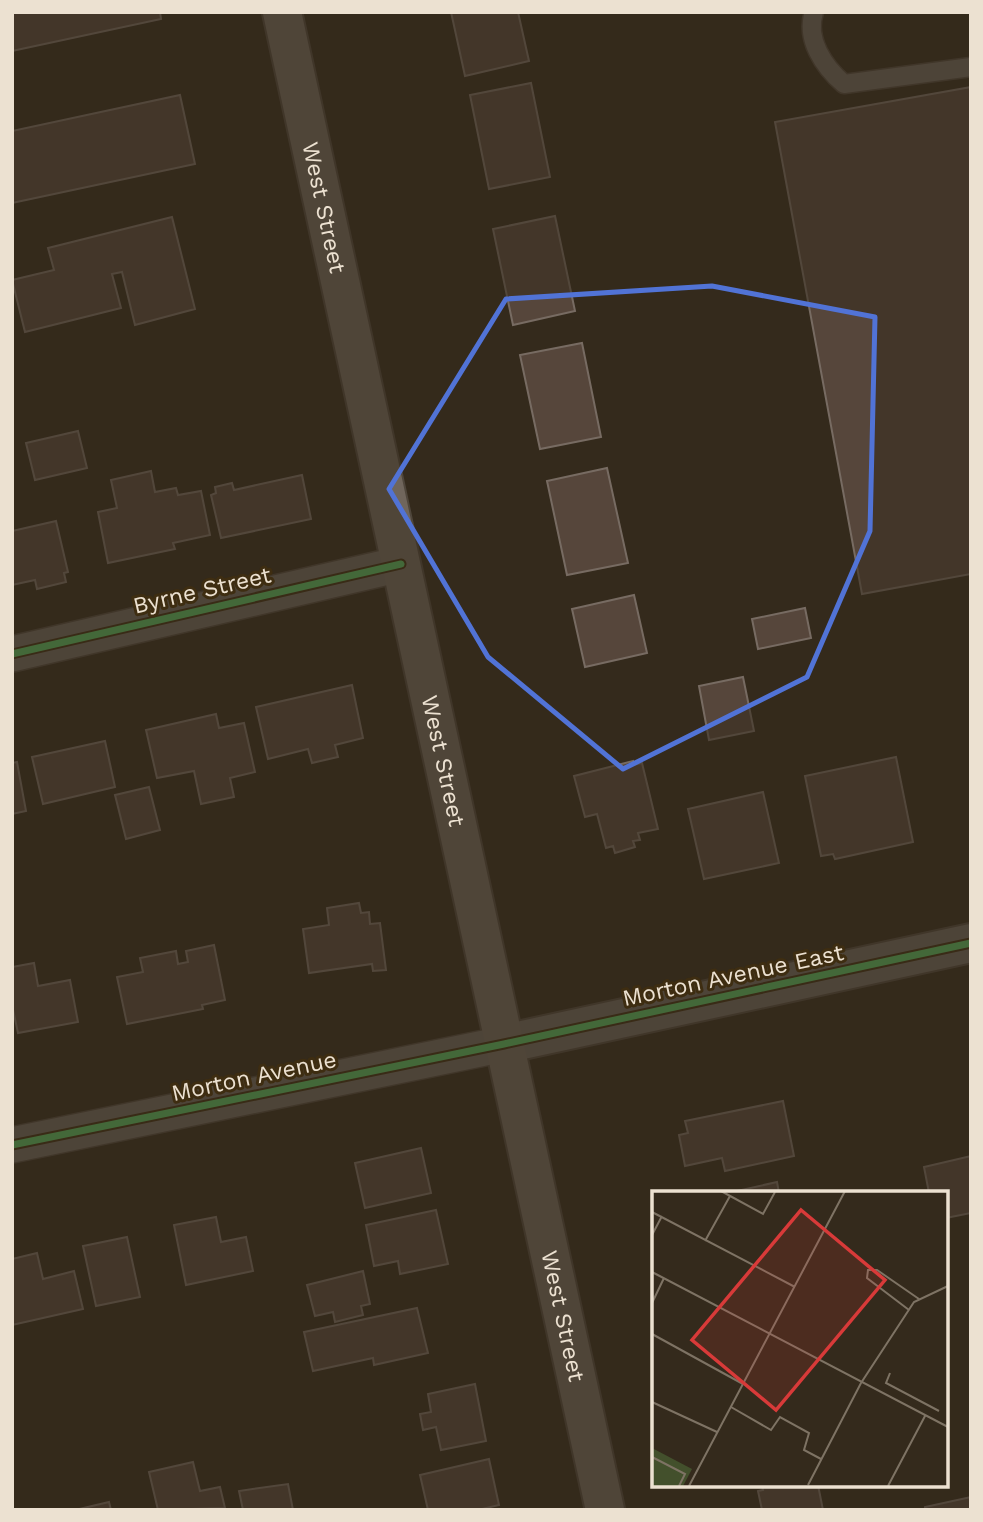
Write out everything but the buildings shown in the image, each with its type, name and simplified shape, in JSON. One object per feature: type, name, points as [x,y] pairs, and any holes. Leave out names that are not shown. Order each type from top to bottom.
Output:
[{"type":"main road","name":"West Street","points":[[282,12],[605,1510]]},
{"type":"street","name":"Byrne Street","points":[[12,654],[401,564]]},
{"type":"street","name":"Morton Avenue East","points":[[504,1045],[971,943]]},
{"type":"street","name":"Morton Avenue","points":[[12,1145],[504,1045]]},
{"type":"lane","points":[[814,12],[811,23],[821,57],[830,72],[844,84],[971,67]]},
{"type":"highlighted area","points":[[712,286],[875,317],[870,531],[807,677],[623,769],[488,657],[389,489],[506,299]]},
{"type":"cycle path","points":[[12,654],[401,564]]},
{"type":"cycle path","points":[[12,1145],[504,1044],[971,943]]}]
